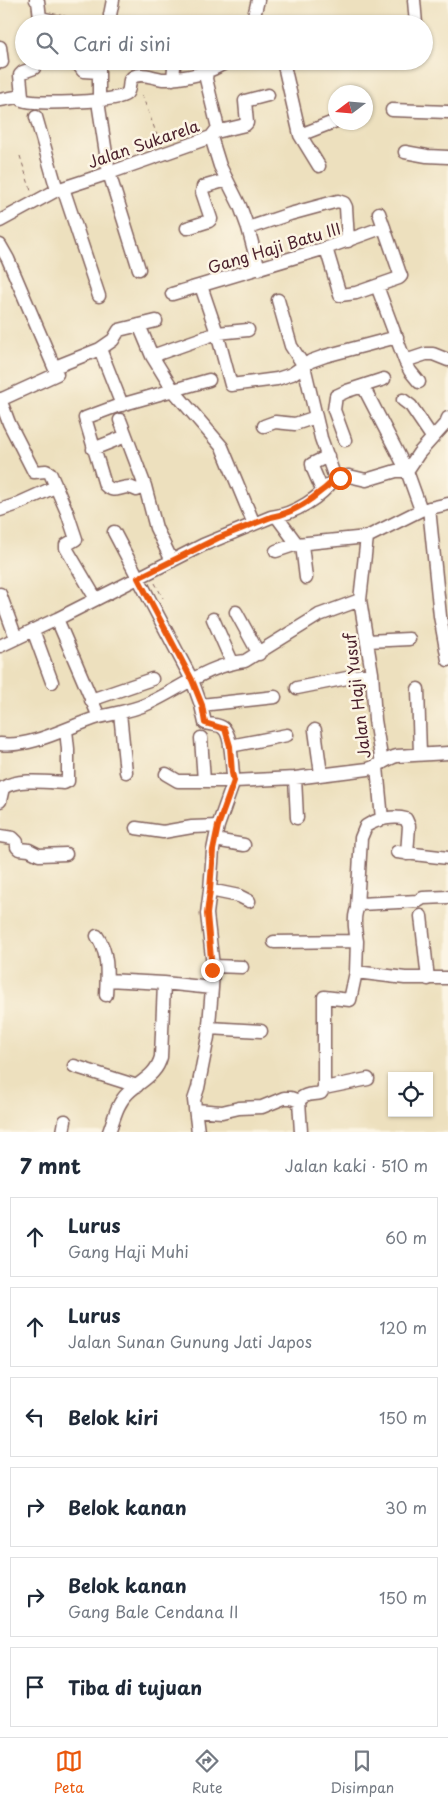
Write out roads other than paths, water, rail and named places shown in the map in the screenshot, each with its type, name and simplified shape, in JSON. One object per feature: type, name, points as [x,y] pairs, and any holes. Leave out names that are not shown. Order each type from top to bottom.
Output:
[{"type":"street","points":[[36,0],[38,1],[38,15]]},
{"type":"street","points":[[110,15],[113,0]]},
{"type":"street","points":[[254,15],[258,0]]},
{"type":"street","points":[[414,0],[415,15]]},
{"type":"street","points":[[0,47],[2,62],[0,62]]},
{"type":"street","points":[[0,100],[23,94],[20,75],[28,70]]},
{"type":"street","points":[[99,70],[99,101],[109,173],[139,269]]},
{"type":"street","points":[[173,79],[174,70]]},
{"type":"street","points":[[20,96],[22,100],[36,102],[99,101],[125,96],[129,92],[130,80],[134,76],[173,79],[211,70]]},
{"type":"street","points":[[284,70],[300,136],[319,166]]},
{"type":"street","name":"Jalan Sukarela","points":[[0,219],[60,189],[109,173],[213,134],[218,128],[206,79],[207,72]]},
{"type":"street","points":[[259,269],[240,206],[220,166],[213,134],[245,125],[247,122],[245,101],[268,96]]},
{"type":"street","points":[[392,110],[448,112]]},
{"type":"street","points":[[36,117],[98,296]]},
{"type":"street","points":[[300,136],[328,125]]},
{"type":"street","points":[[405,152],[448,157]]},
{"type":"street","points":[[187,228],[211,219],[202,192],[203,187],[227,180]]},
{"type":"street","points":[[248,228],[338,200],[344,203],[346,207],[348,241]]},
{"type":"street","points":[[326,248],[340,295],[351,294],[396,280],[401,276],[379,213]]},
{"type":"street","name":"Gang Haji Batu III","points":[[172,294],[326,248],[384,227]]},
{"type":"street","points":[[0,245],[8,259],[57,374],[0,399],[5,424],[34,472],[50,472],[76,539],[66,545],[66,548],[96,599]]},
{"type":"street","points":[[201,286],[218,333],[231,385],[277,379],[292,374],[311,361],[325,356],[397,337]]},
{"type":"street","points":[[377,286],[405,361],[419,382]]},
{"type":"street","points":[[0,646],[218,538],[310,502],[322,490],[330,486],[334,478],[316,417],[304,366],[292,346],[278,300]]},
{"type":"street","points":[[55,367],[100,349],[110,342],[119,330],[156,321]]},
{"type":"street","points":[[139,325],[152,356],[173,390],[222,447],[254,524]]},
{"type":"street","points":[[152,356],[218,333],[248,330]]},
{"type":"street","points":[[100,349],[122,404]]},
{"type":"street","points":[[405,361],[426,354],[433,354],[448,360]]},
{"type":"street","points":[[345,440],[334,410],[334,401],[340,394],[384,379]]},
{"type":"street","points":[[145,486],[137,490],[129,487],[114,491],[109,490],[102,478],[85,418],[122,404],[210,380]]},
{"type":"street","points":[[363,386],[425,509],[444,616],[448,660]]},
{"type":"street","points":[[403,400],[411,406],[432,437]]},
{"type":"street","points":[[264,426],[275,422],[295,424],[316,417]]},
{"type":"street","points":[[120,420],[145,486],[156,528],[172,561]]},
{"type":"street","points":[[407,471],[432,437],[447,421]]},
{"type":"street","points":[[93,449],[126,436]]},
{"type":"street","points":[[322,490],[312,464],[328,456]]},
{"type":"street","points":[[334,478],[349,476],[366,480],[396,471],[407,471]]},
{"type":"street","points":[[0,510],[55,487]]},
{"type":"street","points":[[276,551],[299,545],[367,537],[425,509],[448,504]]},
{"type":"street","points":[[277,516],[299,545],[306,578]]},
{"type":"street","points":[[114,532],[143,575],[192,680],[202,705],[205,723],[225,729],[230,746],[234,781],[214,840],[207,914],[212,988],[209,1028],[194,1100],[198,1132]]},
{"type":"street","name":"Jalan Haji Yusuf","points":[[166,774],[176,781],[234,781],[295,778],[368,769],[380,765],[372,673],[360,600],[367,537]]},
{"type":"street","points":[[0,594],[16,638]]},
{"type":"street","points":[[0,744],[28,741],[148,703],[207,671],[232,662],[245,661],[259,654],[291,631],[319,616],[360,600]]},
{"type":"street","points":[[236,612],[259,654]]},
{"type":"street","points":[[57,619],[98,718]]},
{"type":"street","points":[[213,620],[232,662]]},
{"type":"street","points":[[33,630],[52,682]]},
{"type":"street","points":[[367,641],[409,639]]},
{"type":"street","points":[[297,688],[372,673]]},
{"type":"street","points":[[91,700],[152,679]]},
{"type":"street","points":[[418,688],[420,754]]},
{"type":"street","points":[[202,705],[275,696]]},
{"type":"street","points":[[120,713],[126,772]]},
{"type":"street","points":[[0,801],[3,788],[9,784],[31,782],[64,783],[68,781],[66,730]]},
{"type":"street","points":[[315,730],[321,774]]},
{"type":"street","points":[[230,746],[287,735]]},
{"type":"street","points":[[201,738],[204,781]]},
{"type":"street","points":[[382,819],[380,765],[397,756],[448,753]]},
{"type":"street","points":[[295,778],[297,818]]},
{"type":"street","points":[[195,1110],[222,1112],[239,1108],[262,1107],[284,1098],[300,1100],[307,1095],[321,1093],[324,1088],[324,998],[350,1000],[356,972],[357,940],[355,928],[363,830],[371,823],[382,819],[406,819],[409,826],[402,853],[448,858]]},
{"type":"street","points":[[136,828],[163,832],[192,827],[218,826]]},
{"type":"street","points":[[0,836],[13,838],[17,842],[19,849],[29,850],[39,856],[66,854]]},
{"type":"street","points":[[214,840],[244,845]]},
{"type":"street","points":[[210,890],[240,896],[249,901]]},
{"type":"street","points":[[357,907],[363,903],[418,901],[422,898],[448,897]]},
{"type":"street","points":[[420,916],[428,979]]},
{"type":"street","points":[[96,936],[104,950],[106,995]]},
{"type":"street","points":[[274,942],[357,940]]},
{"type":"street","points":[[212,966],[242,967]]},
{"type":"street","points":[[356,972],[404,978],[448,978]]},
{"type":"street","points":[[106,980],[212,988]]},
{"type":"street","points":[[109,1132],[117,1110],[126,1094],[152,1075],[160,1064],[162,1057],[164,983]]},
{"type":"street","points":[[209,1028],[261,1031]]},
{"type":"street","points":[[74,1066],[137,1086]]},
{"type":"street","points":[[324,1088],[368,1080]]},
{"type":"street","points":[[300,1100],[302,1132]]}]
